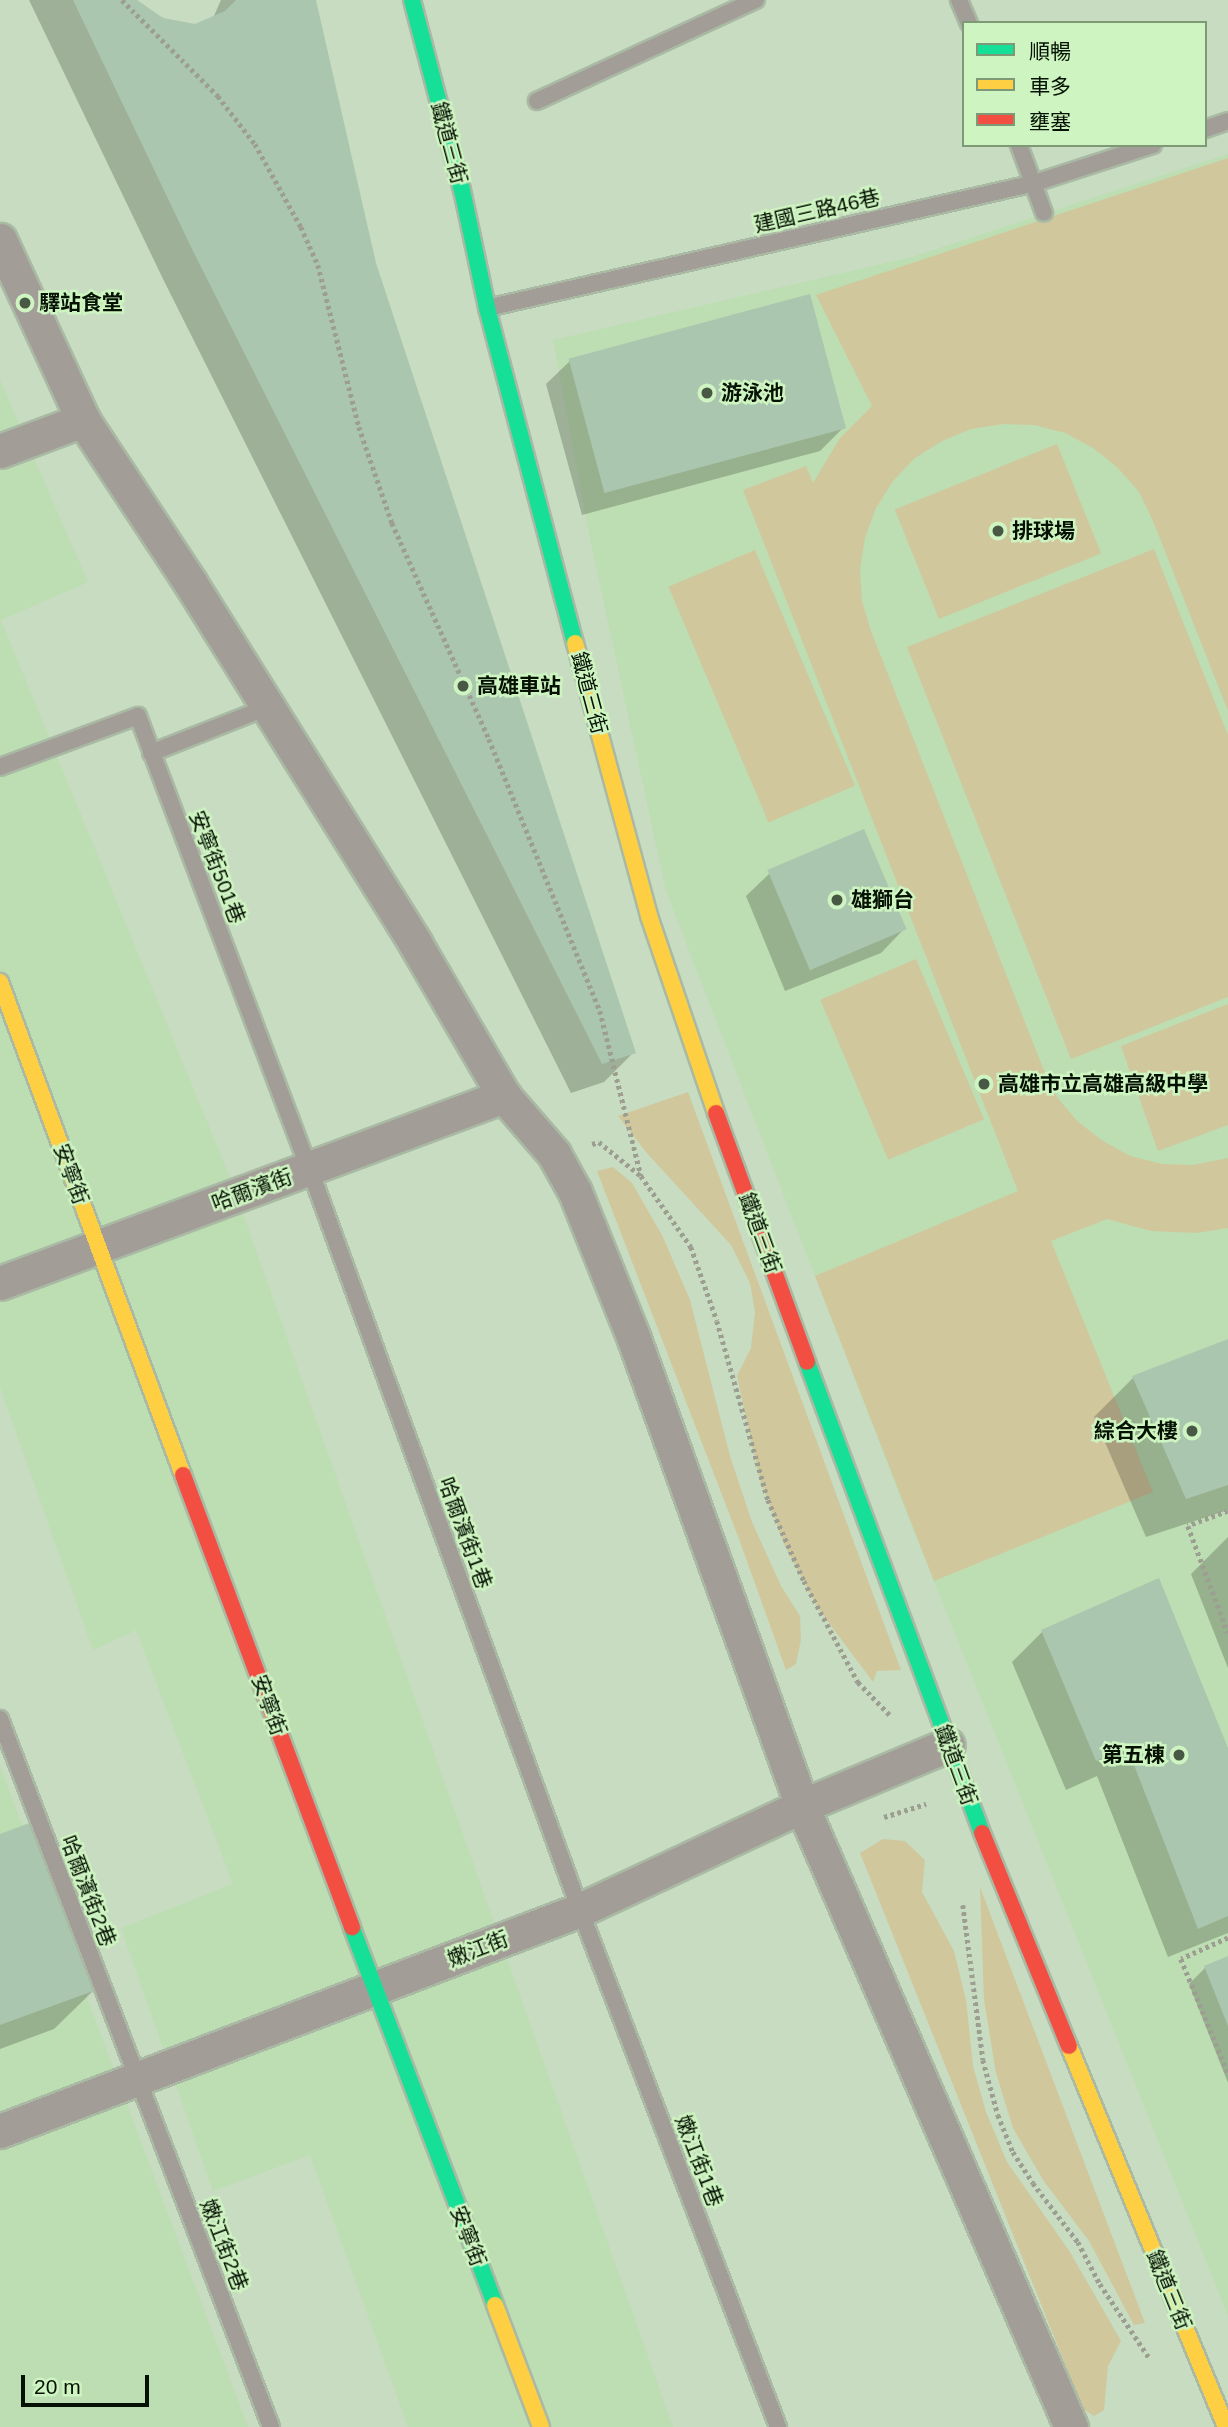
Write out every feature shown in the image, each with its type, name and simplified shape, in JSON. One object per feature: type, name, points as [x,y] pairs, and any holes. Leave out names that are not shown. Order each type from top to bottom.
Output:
[{"type":"street","name":"鐵道三街","points":[[412,0],[462,190],[487,308],[649,916],[700,1069],[948,1745],[1226,2427]]},
{"type":"street","points":[[0,240],[83,420],[191,584],[415,943],[504,1096],[554,1154],[575,1192],[634,1339],[802,1806],[1071,2427]]},
{"type":"street","points":[[0,451],[83,420]]},
{"type":"street","name":"安寧街","points":[[0,982],[374,1988],[541,2427]]},
{"type":"street","name":"哈爾濱街","points":[[0,1283],[504,1096]]},
{"type":"street","name":"嫩江街","points":[[0,2131],[580,1910],[802,1806],[948,1745]]},
{"type":"lane","points":[[537,101],[756,0]]},
{"type":"lane","points":[[959,0],[968,21]]},
{"type":"lane","points":[[1207,128],[1228,121]]},
{"type":"lane","points":[[1021,147],[1044,213]]},
{"type":"lane","name":"建國三路46巷","points":[[487,308],[1035,183],[1147,147]]},
{"type":"lane","points":[[152,753],[268,707]]},
{"type":"lane","name":"安寧街501巷","points":[[0,767],[138,716],[310,1170]]},
{"type":"lane","name":"哈爾濱街1巷","points":[[310,1170],[580,1910]]},
{"type":"lane","name":"哈爾濱街2巷","points":[[0,1719],[137,2079]]},
{"type":"lane","name":"嫩江街1巷","points":[[580,1910],[778,2427]]},
{"type":"lane","name":"嫩江街2巷","points":[[137,2079],[271,2427]]},
{"type":"path","points":[[122,0],[218,96],[255,144],[302,227],[318,265],[359,427],[392,523],[489,739],[600,1011],[641,1177]]},
{"type":"path","points":[[554,1154],[599,1142],[641,1177],[691,1247],[717,1321],[768,1500],[804,1581],[858,1682],[894,1719]]},
{"type":"path","points":[[1228,1511],[1188,1526],[1228,1633]]},
{"type":"path","points":[[883,1818],[931,1802],[933,1813]]},
{"type":"path","points":[[962,1898],[983,2060],[998,2115],[1013,2152],[1078,2242],[1100,2284],[1153,2363]]},
{"type":"path","points":[[1228,1938],[1181,1959],[1228,2073]]},
{"type":"shaded area","name":"高雄市立高雄高級中學","points":[[1228,154],[1228,2316],[907,1514],[666,891],[589,534],[553,340],[912,257]]},
{"type":"shaded area","points":[[1228,158],[1228,711],[1139,492],[1118,468],[1093,448],[1065,433],[1034,425],[1003,424],[971,429],[942,441],[915,458],[893,481],[876,508],[865,538],[860,569],[862,601],[871,631],[1043,1068],[1057,1097],[1077,1121],[1103,1141],[1130,1156],[1162,1164],[1193,1165],[1228,1158],[1228,1228],[1197,1233],[1151,1231],[1107,1219],[1051,1241],[1153,1492],[934,1581],[815,1276],[1018,1191],[743,490],[806,466],[813,483],[840,438],[872,406],[816,295]]},
{"type":"shaded area","points":[[0,380],[88,582],[1,620],[231,1180],[673,2427],[408,2427],[310,2155],[213,2191],[121,1928],[233,1884],[136,1630],[93,1650],[0,1387]]},
{"type":"shaded area","name":"排球場","points":[[1057,444],[1101,553],[939,619],[895,510]]},
{"type":"shaded area","points":[[1154,549],[1228,735],[1228,997],[1071,1059],[907,647]]},
{"type":"shaded area","points":[[755,550],[855,786],[768,822],[668,587]]},
{"type":"shaded area","points":[[916,959],[984,1119],[888,1160],[820,1000]]},
{"type":"shaded area","points":[[1228,1004],[1228,1125],[1158,1151],[1121,1046]]},
{"type":"shaded area","points":[[688,1092],[901,1670],[877,1671],[873,1682],[817,1607],[784,1544],[759,1477],[737,1376],[751,1348],[755,1312],[750,1283],[731,1245],[646,1152],[618,1116]]},
{"type":"shaded area","points":[[613,1167],[632,1183],[663,1237],[690,1300],[730,1456],[752,1522],[781,1586],[800,1616],[801,1640],[796,1664],[786,1670],[739,1539],[597,1171]]},
{"type":"shaded area","points":[[0,1766],[248,2427],[0,2427]]},
{"type":"shaded area","points":[[883,1839],[905,1841],[925,1860],[922,1892],[954,1951],[966,2000],[973,2066],[986,2112],[1007,2162],[1070,2252],[1121,2341],[1108,2366],[1104,2410],[1094,2416],[1083,2409],[860,1853]]},
{"type":"shaded area","points":[[980,1887],[1145,2323],[1134,2325],[1089,2241],[1043,2180],[1013,2128],[996,2073],[984,2000]]},
{"type":"building","name":"高雄車站","points":[[73,0],[137,0],[163,18],[195,24],[225,11],[236,0],[316,0],[376,263],[636,1053],[602,1064],[193,251]]},
{"type":"building","name":"游泳池","points":[[810,294],[846,428],[604,493],[569,359]]},
{"type":"building","name":"雄獅台","points":[[864,829],[907,929],[810,970],[767,870]]},
{"type":"building","name":"綜合大樓","points":[[1228,1339],[1228,1485],[1186,1499],[1132,1376]]},
{"type":"building","name":"第五棟","points":[[1159,1578],[1228,1748],[1228,1916],[1198,1929],[1127,1747],[1096,1761],[1041,1630]]},
{"type":"building","points":[[35,1821],[96,1990],[0,2025],[0,1834]]},
{"type":"building","points":[[1228,1956],[1228,2026],[1204,1966]]},
{"type":"traffic: fast","points":[[412,0],[462,190],[487,308],[575,643]]},
{"type":"traffic: fast","points":[[807,1362],[982,1833]]},
{"type":"traffic: fast","points":[[352,1928],[495,2305]]},
{"type":"traffic: slow","points":[[575,643],[649,916],[716,1113]]},
{"type":"traffic: slow","points":[[0,982],[183,1475]]},
{"type":"traffic: slow","points":[[1069,2046],[1226,2427]]},
{"type":"traffic: slow","points":[[495,2305],[541,2427]]},
{"type":"traffic: jam","points":[[716,1113],[807,1362]]},
{"type":"traffic: jam","points":[[183,1475],[352,1928]]},
{"type":"traffic: jam","points":[[982,1833],[1069,2046]]},
{"type":"place","name":"驛站食堂","points":[[25,303]]},
{"type":"place","name":"游泳池","points":[[707,393]]},
{"type":"place","name":"排球場","points":[[998,531]]},
{"type":"place","name":"高雄車站","points":[[463,686]]},
{"type":"place","name":"雄獅台","points":[[837,900]]},
{"type":"place","name":"高雄市立高雄高級中學","points":[[984,1084]]},
{"type":"place","name":"綜合大樓","points":[[1192,1431]]},
{"type":"place","name":"第五棟","points":[[1179,1755]]}]
